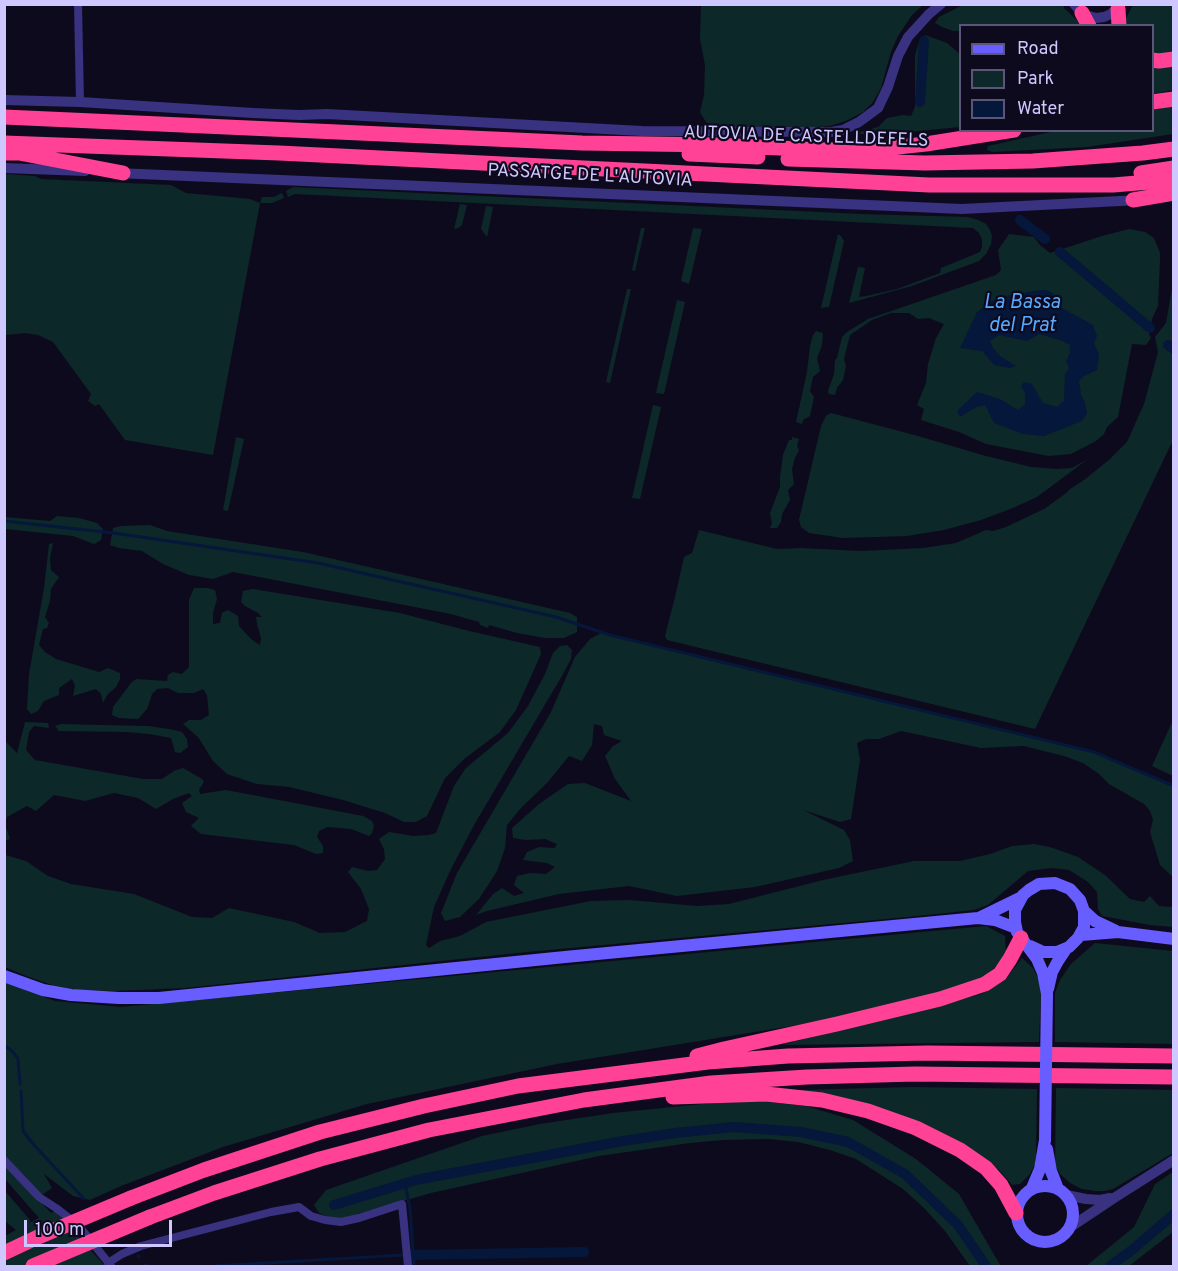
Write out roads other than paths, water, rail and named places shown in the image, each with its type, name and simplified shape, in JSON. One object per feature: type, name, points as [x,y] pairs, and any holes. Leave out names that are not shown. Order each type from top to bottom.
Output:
[{"type":"highway","points":[[1119,7],[1119,24]]},
{"type":"highway","points":[[1154,60],[1173,59]]},
{"type":"highway","points":[[1154,102],[1173,99]]},
{"type":"highway","points":[[4,117],[582,143],[716,145],[822,150],[879,149],[1001,132]]},
{"type":"highway","points":[[950,140],[980,132]]},
{"type":"highway","points":[[4,143],[279,153],[929,185],[1113,184],[1173,180]]},
{"type":"highway","name":"AUTOVIA DE CASTELLDEFELS","points":[[582,143],[714,156],[925,163],[1033,161],[1173,149]]},
{"type":"highway","points":[[4,153],[19,153],[123,173]]},
{"type":"highway","points":[[1063,184],[1173,168]]},
{"type":"highway","points":[[1133,200],[1173,195]]},
{"type":"highway","points":[[667,1067],[695,1056],[940,999],[985,984],[1000,974],[1022,938]]},
{"type":"highway","points":[[4,1253],[131,1198],[204,1170],[320,1132],[518,1086],[708,1062],[788,1056],[928,1053],[1173,1056]]},
{"type":"highway","points":[[33,1266],[214,1193],[331,1156],[429,1130],[584,1100],[711,1083],[807,1077],[915,1074],[1173,1077]]},
{"type":"highway","points":[[584,1100],[766,1094],[822,1100],[868,1111],[925,1133],[960,1150],[986,1168],[1001,1185],[1016,1213]]},
{"type":"main road","points":[[4,976],[43,990],[71,995],[159,998],[978,918],[995,920],[1038,951],[1047,953],[1066,949],[1076,942],[1081,935],[1084,911],[1073,891],[1059,884],[1047,883],[1035,886],[1020,898],[978,918]]},
{"type":"main road","points":[[1020,898],[1015,913],[1022,938],[1043,973],[1047,994],[1045,1140],[1040,1169],[1032,1188],[1021,1198],[1016,1213],[1021,1229],[1029,1237],[1046,1242],[1062,1236],[1069,1228],[1073,1211],[1051,1171],[1045,1140]]},
{"type":"main road","points":[[1084,911],[1095,921],[1118,932]]},
{"type":"main road","points":[[1081,935],[1118,932],[1173,939]]},
{"type":"main road","points":[[1047,994],[1052,972],[1066,949]]},
{"type":"main road","points":[[1032,1188],[1045,1185],[1062,1192]]},
{"type":"street","points":[[78,4],[80,102]]},
{"type":"street","points":[[4,100],[642,131],[831,132],[848,128],[867,118],[878,108],[908,37],[941,4]]},
{"type":"street","points":[[1082,14],[1096,18],[1104,17],[1119,7]]},
{"type":"street","name":"PASSATGE DE L'AUTOVIA","points":[[4,168],[962,209],[1133,200]]},
{"type":"street","points":[[4,1160],[39,1197],[79,1226],[109,1264],[122,1254],[141,1246],[271,1212],[299,1207],[311,1216],[342,1221],[402,1204],[408,1266]]},
{"type":"street","points":[[1069,1228],[1173,1160]]},
{"type":"street","points":[[1062,1192],[1086,1199],[1114,1198]]},
{"type":"water","name":"La Bassa del Prat","points":[[1047,290],[1054,294],[1055,302],[1060,307],[1093,325],[1097,336],[1094,343],[1099,354],[1097,370],[1079,381],[1087,414],[1082,421],[1044,436],[1023,434],[994,423],[985,405],[960,417],[957,411],[977,392],[1000,399],[1018,410],[1025,404],[1025,393],[1021,386],[1024,382],[1032,384],[1043,403],[1057,407],[1064,401],[1065,374],[1069,368],[1066,361],[1070,353],[1070,345],[1039,334],[1027,341],[999,335],[990,341],[1000,356],[1016,366],[1010,368],[994,365],[982,351],[960,348],[977,312],[990,302],[999,297]]},
{"type":"waterway","points":[[920,102],[924,41]]},
{"type":"waterway","points":[[1020,220],[1045,239]]},
{"type":"waterway","points":[[1060,252],[1150,328]]},
{"type":"waterway","points":[[1168,345],[1174,349]]},
{"type":"waterway","points":[[4,521],[114,533],[318,563],[556,617],[610,635],[1094,752],[1174,786]]},
{"type":"waterway","points":[[4,1045],[18,1059],[20,1084]]},
{"type":"waterway","points":[[21,1091],[23,1131],[84,1199]]},
{"type":"waterway","points":[[334,1205],[416,1180],[617,1142],[734,1127],[801,1132],[848,1142],[905,1174],[958,1225],[986,1266]]},
{"type":"waterway","points":[[405,1183],[410,1209],[414,1266]]},
{"type":"waterway","points":[[1110,1266],[1174,1214]]},
{"type":"waterway","points":[[411,1255],[584,1252]]},
{"type":"waterway","points":[[214,1266],[404,1255]]}]
